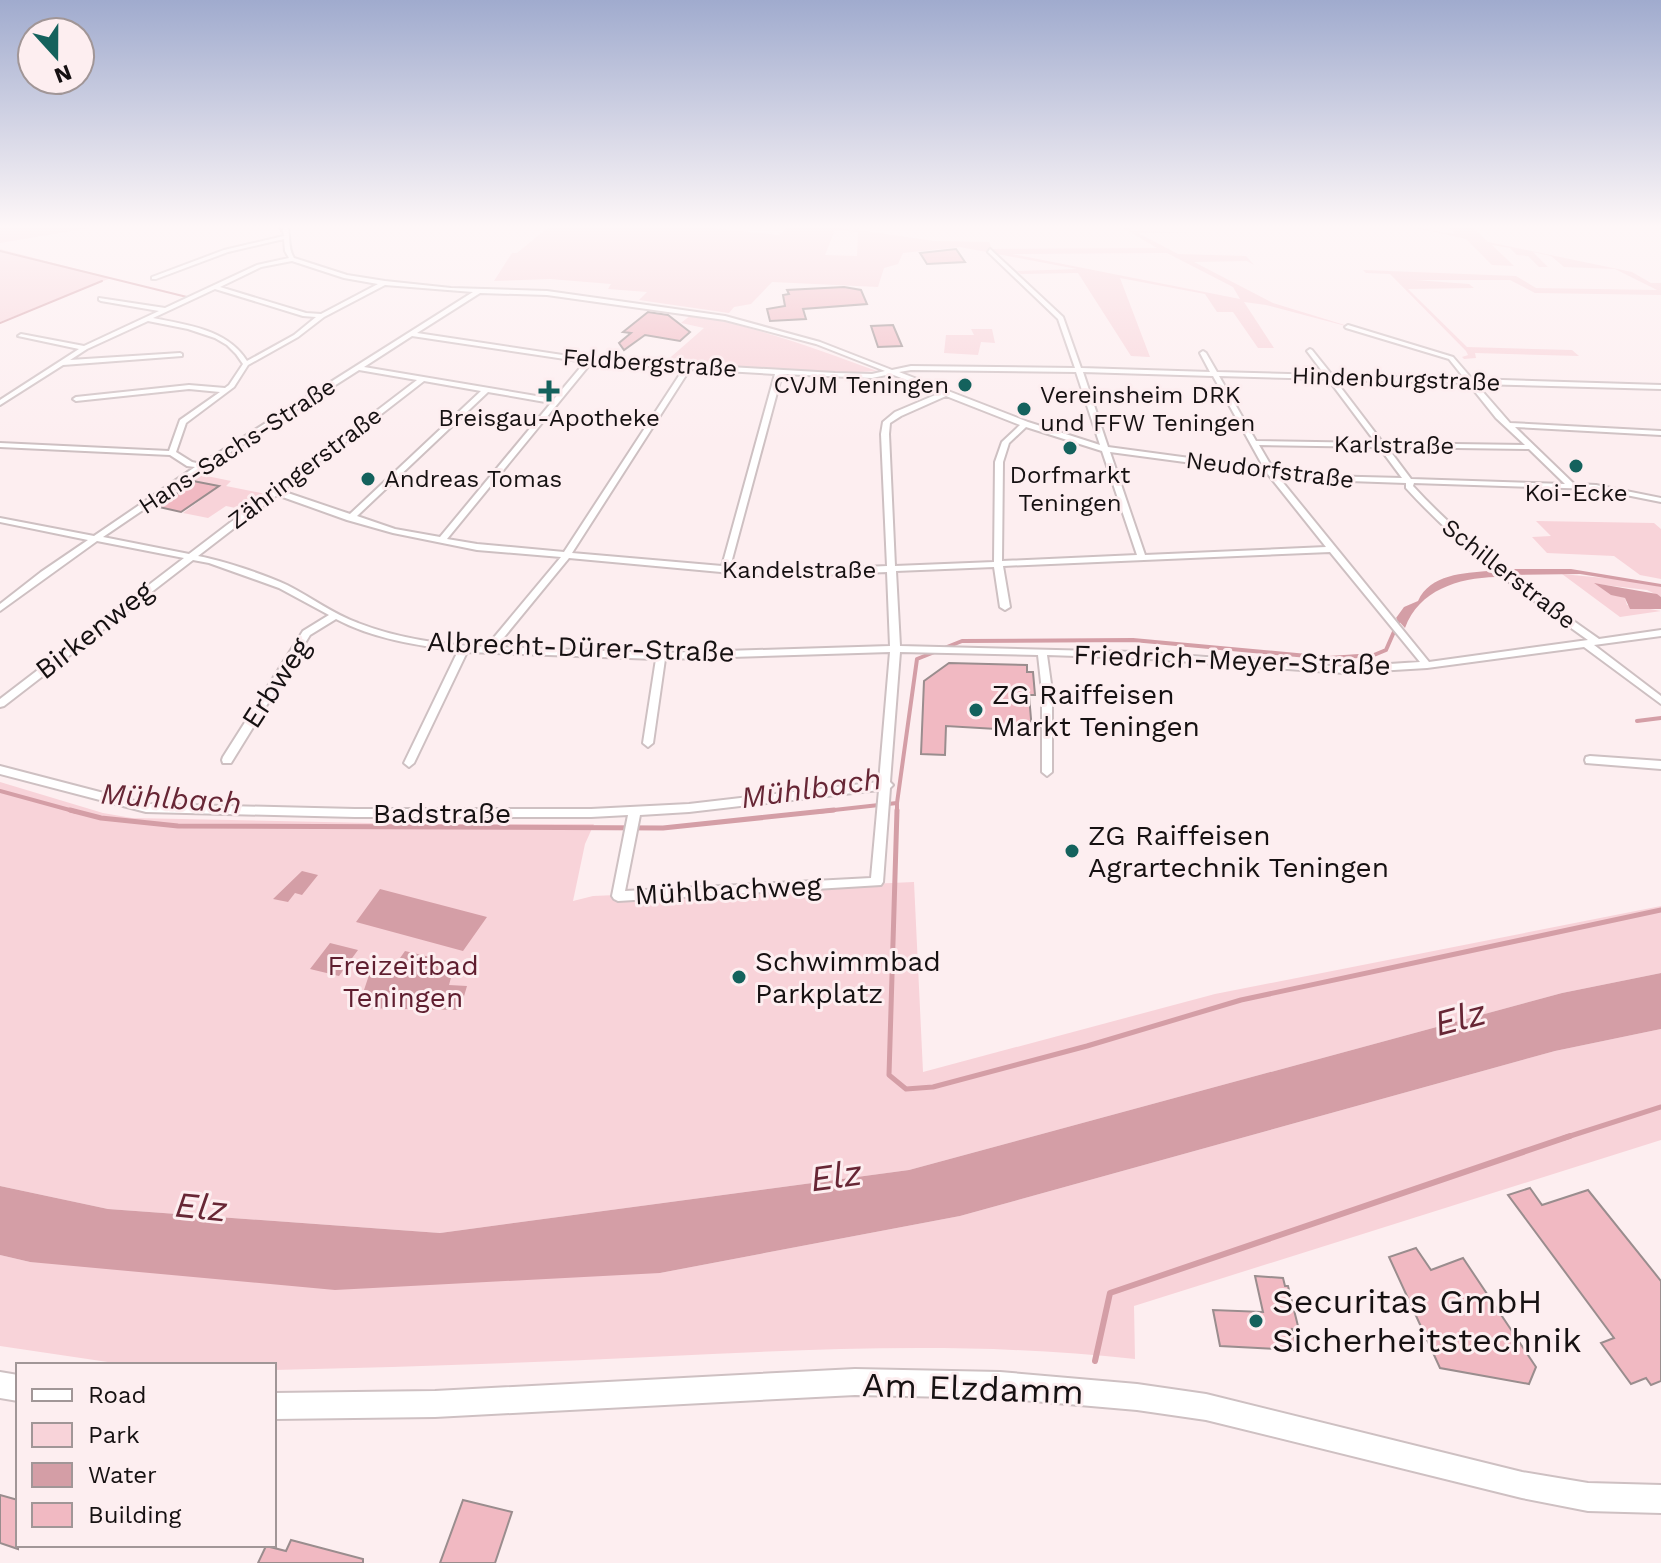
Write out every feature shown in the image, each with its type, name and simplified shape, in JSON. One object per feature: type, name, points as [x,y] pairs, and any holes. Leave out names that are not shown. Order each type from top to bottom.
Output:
[{"type":"street","points":[[0,403],[85,348],[192,298]]},
{"type":"street","points":[[250,298],[305,315],[322,316]]},
{"type":"street","points":[[172,453],[183,422],[226,390],[239,378],[246,364],[356,298]]},
{"type":"street","name":"Hans-Sachs-Straße","points":[[0,608],[202,466],[469,298]]},
{"type":"street","name":"Neudorfstraße","points":[[585,298],[702,313],[813,341],[1025,424],[1104,449],[1271,473],[1410,483],[1572,486],[1661,500]]},
{"type":"street","points":[[1040,298],[1061,318],[1142,558]]},
{"type":"street","points":[[101,299],[166,310]]},
{"type":"street","points":[[148,319],[215,337],[241,352],[246,364]]},
{"type":"street","points":[[1348,327],[1451,358],[1509,425],[1572,486]]},
{"type":"street","name":"Feldbergstraße","points":[[411,334],[589,361],[872,376],[891,371]]},
{"type":"street","points":[[21,336],[85,348]]},
{"type":"street","name":"Schillerstraße","points":[[1310,351],[1410,483],[1409,486],[1451,532],[1661,701]]},
{"type":"street","points":[[1203,353],[1271,473],[1427,665]]},
{"type":"street","points":[[60,363],[180,355]]},
{"type":"street","points":[[441,541],[589,361]]},
{"type":"street","points":[[489,650],[566,556],[688,367]]},
{"type":"street","points":[[357,368],[557,402]]},
{"type":"street","name":"Hindenburgstraße","points":[[891,371],[911,368],[1078,370],[1661,387]]},
{"type":"street","points":[[725,571],[779,372]]},
{"type":"street","name":"Zähringerstraße","points":[[189,557],[422,380]]},
{"type":"street","points":[[76,399],[189,387],[226,390]]},
{"type":"street","points":[[350,518],[486,390]]},
{"type":"street","points":[[886,791],[895,649],[885,434],[887,422],[898,414],[946,393]]},
{"type":"street","points":[[0,394],[10,395]]},
{"type":"street","points":[[1005,607],[998,564],[999,462],[1006,442],[1025,424]]},
{"type":"street","points":[[1509,425],[1661,433]]},
{"type":"street","name":"Karlstraße","points":[[1255,443],[1532,447]]},
{"type":"street","points":[[0,445],[172,453],[190,464],[202,466]]},
{"type":"street","name":"Kandelstraße","points":[[276,492],[350,518],[441,541],[725,571],[817,574],[1331,549]]},
{"type":"street","name":"Albrecht-Dürer-Straße","points":[[0,520],[189,557],[243,571],[282,586],[354,625],[409,641],[464,649],[661,656],[895,649]]},
{"type":"street","name":"Birkenweg","points":[[0,704],[189,557]]},
{"type":"street","name":"Erbweg","points":[[227,760],[306,633],[335,616]]},
{"type":"street","name":"Friedrich-Meyer-Straße","points":[[895,649],[1232,660],[1344,670],[1427,665],[1661,633]]},
{"type":"street","points":[[409,763],[464,649]]},
{"type":"street","name":"Friedrich-Meyer-Straße","points":[[1042,652],[1047,691],[1047,772]]},
{"type":"street","points":[[648,743],[661,656]]},
{"type":"street","points":[[1590,760],[1661,765]]},
{"type":"street","name":"Badstraße","points":[[0,770],[146,808],[634,816],[689,808],[886,791]]},
{"type":"street","name":"Mühlbachweg","points":[[634,816],[618,896],[877,882],[886,791]]},
{"type":"street","name":"Am Elzdamm","points":[[276,1406],[435,1404],[855,1382],[1000,1385],[1137,1397],[1206,1407],[1522,1485],[1588,1497],[1661,1499]]},
{"type":"green space","points":[[0,298],[61,298],[0,322]]},
{"type":"green space","points":[[757,298],[751,304],[734,307],[729,313],[639,300]]},
{"type":"green space","points":[[1094,298],[1128,298],[1150,357],[1131,356]]},
{"type":"green space","points":[[1208,298],[1263,298],[1361,330],[1244,302],[1274,348],[1258,348],[1233,312],[1217,312]]},
{"type":"green space","points":[[1414,298],[1467,347],[1572,350],[1579,356],[1475,353],[1476,358],[1464,359],[1462,357],[1468,355]]},
{"type":"green space","points":[[691,315],[762,332],[877,371],[842,373],[664,363],[704,328],[681,323]]},
{"type":"green space","points":[[971,329],[992,329],[995,343],[981,342],[978,355],[944,353],[946,335],[974,335]]},
{"type":"green space","points":[[202,475],[231,481],[226,486],[266,494],[245,510],[226,506],[208,518],[183,513],[218,487],[193,481]]},
{"type":"green space","points":[[1536,521],[1654,523],[1661,529],[1661,579],[1640,575],[1614,556],[1547,553],[1532,537],[1551,536]]},
{"type":"green space","points":[[1562,574],[1636,581],[1661,587],[1661,597],[1647,590],[1596,584],[1611,594],[1625,598],[1627,605],[1661,611],[1620,617]]},
{"type":"green space","name":"Freizeitbad Teningen","points":[[0,782],[103,813],[132,818],[594,824],[585,844],[573,901],[593,896],[914,882],[923,1072],[1215,994],[1661,906],[1661,973],[1562,993],[909,1170],[440,1233],[108,1209],[0,1186]]},
{"type":"green space","points":[[1661,1029],[1661,1140],[1134,1306],[1135,1359],[1014,1350],[893,1348],[276,1370],[276,1363],[115,1363],[0,1346],[0,1255],[30,1262],[660,1273],[960,1216],[1555,1051]]},
{"type":"water","points":[[1504,569],[1571,569],[1661,584],[1661,587],[1580,574],[1510,575]]},
{"type":"water","points":[[1489,571],[1496,577],[1468,580],[1430,595],[1411,615],[1405,628],[1396,618],[1404,607],[1418,601],[1423,592],[1439,580]]},
{"type":"water","points":[[1594,583],[1657,594],[1661,597],[1661,609],[1630,609],[1625,598],[1611,595]]},
{"type":"water","points":[[302,871],[318,875],[302,895],[295,893],[288,902],[273,899]]},
{"type":"water","points":[[380,889],[487,917],[463,951],[356,922]]},
{"type":"water","points":[[330,943],[358,950],[339,976],[310,969]]},
{"type":"water","points":[[405,951],[455,963],[449,985],[467,986],[460,1010],[358,1008],[369,975],[388,975]]},
{"type":"water","points":[[1661,973],[1661,1029],[1555,1051],[960,1216],[660,1273],[335,1290],[30,1262],[0,1255],[0,1186],[108,1209],[440,1233],[909,1170],[1562,993]]},
{"type":"building","points":[[784,298],[864,298],[867,304],[803,309],[806,319],[770,321],[767,309],[785,306]]},
{"type":"building","points":[[648,312],[668,315],[690,332],[680,341],[645,335],[624,350],[619,343],[631,333],[623,332]]},
{"type":"building","points":[[893,325],[902,346],[878,347],[871,326]]},
{"type":"building","points":[[193,481],[219,486],[181,512],[159,507]]},
{"type":"building","name":"ZG Raiffeisen Markt Teningen","points":[[949,663],[1027,665],[1027,672],[1033,672],[1035,695],[1029,695],[1032,731],[946,726],[945,755],[921,754],[924,681]]},
{"type":"building","points":[[1530,1188],[1542,1205],[1588,1190],[1661,1281],[1661,1381],[1651,1385],[1646,1378],[1631,1384],[1601,1343],[1614,1338],[1508,1195]]},
{"type":"building","points":[[1416,1248],[1431,1270],[1463,1258],[1536,1367],[1529,1384],[1440,1368],[1389,1257]]},
{"type":"building","name":"Securitas GmbH Sicherheitstechnik","points":[[1255,1276],[1283,1278],[1285,1286],[1288,1286],[1299,1330],[1292,1329],[1297,1350],[1220,1346],[1213,1310],[1263,1312]]},
{"type":"building","points":[[0,1495],[16,1499],[18,1549],[0,1543]]},
{"type":"building","points":[[463,1500],[512,1512],[495,1563],[440,1563]]},
{"type":"building","points":[[291,1540],[363,1559],[363,1563],[258,1563],[266,1547],[286,1551]]},
{"type":"waterway","points":[[0,323],[61,298]]},
{"type":"waterway","name":"Mühlbach","points":[[897,803],[917,659],[962,641],[1133,640],[1329,658],[1374,655],[1386,650],[1400,618]]},
{"type":"waterway","points":[[1637,721],[1661,718]]},
{"type":"waterway","name":"Mühlbach","points":[[0,791],[77,812]]},
{"type":"waterway","name":"Mühlbach","points":[[834,810],[897,803]]},
{"type":"waterway","name":"Mühlbach","points":[[897,803],[897,810]]},
{"type":"waterway","name":"Mühlbach","points":[[70,810],[101,818],[178,826],[663,828],[834,810]]},
{"type":"waterway","name":"Mühlbach","points":[[816,812],[834,810]]},
{"type":"waterway","points":[[897,810],[889,1075],[906,1089],[933,1087],[1087,1046],[1241,1000],[1661,910]]},
{"type":"waterway","points":[[1566,1137],[1661,1107]]},
{"type":"waterway","points":[[1566,1137],[1570,1136]]},
{"type":"waterway","points":[[1095,1361],[1110,1293],[1566,1137]]},
{"type":"place","name":"CVJM Teningen","points":[[965,385]]},
{"type":"place","name":"Breisgau-Apotheke","points":[[549,391]]},
{"type":"place","name":"Vereinsheim DRK und FFW Teningen","points":[[1024,409]]},
{"type":"place","name":"Dorfmarkt Teningen","points":[[1070,448]]},
{"type":"place","name":"Koi-Ecke","points":[[1576,466]]},
{"type":"place","name":"Andreas Tomas","points":[[368,479]]},
{"type":"place","name":"ZG Raiffeisen Markt Teningen","points":[[976,710]]},
{"type":"place","name":"ZG Raiffeisen Agrartechnik Teningen","points":[[1072,851]]},
{"type":"place","name":"Schwimmbad Parkplatz","points":[[739,977]]},
{"type":"place","name":"Securitas GmbH Sicherheitstechnik","points":[[1256,1321]]},
{"type":"water label","name":"Elz","points":[[1460,1018]]},
{"type":"water label","name":"Elz","points":[[836,1176]]},
{"type":"water label","name":"Elz","points":[[201,1207]]}]
